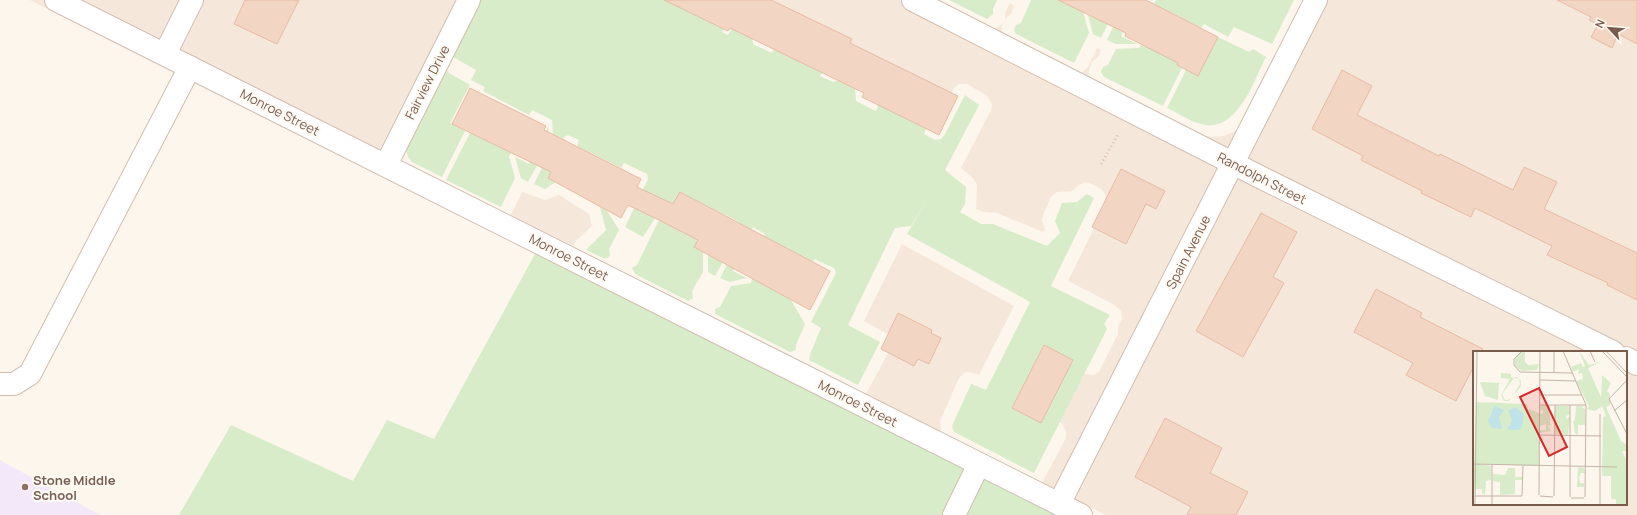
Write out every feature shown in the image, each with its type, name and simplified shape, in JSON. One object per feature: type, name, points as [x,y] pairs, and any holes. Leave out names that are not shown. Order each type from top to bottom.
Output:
[{"type":"street","name":"Monroe Street","points":[[56,0],[1081,515]]},
{"type":"street","points":[[165,54],[192,0]]},
{"type":"street","name":"Fairview Drive","points":[[386,165],[469,0]]},
{"type":"street","name":"Randolph Street","points":[[913,0],[1233,163],[1611,351]]},
{"type":"street","name":"Spain Avenue","points":[[1060,504],[1316,0]]},
{"type":"street","points":[[0,384],[14,384],[30,374],[190,67]]},
{"type":"street","points":[[1627,359],[1637,364]]},
{"type":"street","points":[[954,515],[979,464]]},
{"type":"path","points":[[1101,164],[1132,112]]},
{"type":"shaded area","points":[[30,0],[463,0],[397,162],[504,218],[511,215],[522,192],[545,200],[559,195],[589,214],[592,226],[576,241],[573,246],[546,233],[538,231],[524,247]]},
{"type":"shaded area","points":[[690,0],[924,0],[994,29],[1001,25],[1004,21],[1001,28],[1005,38],[1080,74],[1088,67],[1097,48],[1101,50],[1098,57],[1092,62],[1089,70],[1093,83],[1199,135],[1211,137],[1224,136],[1235,131],[1242,125],[1309,0],[1637,0],[1637,515],[1106,515],[1042,483],[1066,438],[1066,431],[1062,424],[1048,414],[1072,372],[1093,375],[1099,372],[1118,334],[1118,326],[1122,319],[1121,311],[1115,305],[1068,281],[1106,204],[1105,194],[1101,189],[1086,182],[1079,185],[1072,191],[1057,192],[1051,197],[1043,215],[1042,221],[1045,230],[1043,232],[997,213],[983,212],[976,209],[977,185],[973,178],[961,168],[991,110],[992,104],[986,95],[967,84],[959,84],[953,89],[937,123]]},
{"type":"shaded area","points":[[1010,3],[1014,6],[1011,14],[1005,19],[1005,13]]},
{"type":"shaded area","points":[[902,244],[1014,306],[979,375],[968,372],[964,373],[959,378],[940,421],[941,432],[866,394],[893,344],[889,335],[864,321]]},
{"type":"shaded area","name":"Stone Middle School","points":[[0,460],[100,515],[0,515]]},
{"type":"green space","points":[[477,0],[664,0],[724,29],[722,32],[728,35],[736,21],[750,16],[753,44],[772,53],[774,49],[822,73],[820,76],[833,82],[854,76],[856,101],[876,111],[878,105],[926,129],[924,134],[935,140],[941,139],[945,134],[965,95],[979,105],[945,170],[966,187],[965,204],[960,212],[981,224],[993,224],[1047,246],[1060,233],[1055,221],[1062,203],[1077,202],[1087,194],[1094,198],[1051,286],[1110,315],[1104,324],[1107,329],[1034,473],[954,432],[952,426],[971,384],[986,390],[1030,302],[907,234],[928,198],[911,226],[895,228],[848,325],[880,342],[858,385],[809,360],[821,328],[811,322],[836,273],[834,268],[814,259],[813,262],[764,237],[765,234],[753,227],[733,271],[747,278],[730,282],[720,278],[737,245],[735,233],[739,222],[680,192],[673,204],[666,201],[643,237],[625,227],[648,179],[647,174],[624,163],[621,168],[577,146],[579,140],[568,135],[563,138],[567,141],[548,178],[556,182],[545,189],[534,184],[556,139],[553,138],[552,120],[532,110],[529,115],[483,91],[485,87],[471,80],[476,70],[450,54]],"holes":[[[1043,346],[1072,360],[1041,423],[1012,408]]]},
{"type":"green space","points":[[949,0],[997,0],[993,9],[993,14],[987,19]]},
{"type":"green space","points":[[1031,0],[1072,0],[1083,12],[1089,33],[1074,63],[1016,34],[1014,30],[1016,25],[1021,23]]},
{"type":"green space","points":[[1103,0],[1115,9],[1101,38],[1093,34],[1088,15],[1094,18]]},
{"type":"green space","points":[[1156,0],[1294,0],[1272,44],[1234,27],[1228,37],[1204,24],[1201,28],[1154,4]]},
{"type":"green space","points":[[1139,2],[1121,36],[1137,44],[1115,44],[1107,40],[1120,12]]},
{"type":"green space","points":[[1218,37],[1249,52],[1253,49],[1266,57],[1249,92],[1234,114],[1225,121],[1214,125],[1201,124],[1167,108],[1186,70],[1198,76]]},
{"type":"green space","points":[[1148,42],[1180,58],[1177,65],[1182,68],[1163,106],[1104,77],[1101,72],[1103,67],[1108,65],[1116,49],[1139,48],[1141,45],[1145,47]]},
{"type":"green space","points":[[446,70],[470,85],[450,123],[465,131],[442,177],[412,162],[408,157],[405,145]]},
{"type":"green space","points":[[548,127],[550,142],[528,182],[521,178],[515,157],[529,164]]},
{"type":"green space","points":[[475,130],[508,146],[506,150],[511,153],[509,156],[515,178],[501,207],[446,180],[470,133],[473,134]]},
{"type":"green space","points":[[600,207],[607,211],[619,230],[609,249],[610,255],[608,258],[603,258],[586,250],[606,230]]},
{"type":"green space","points":[[659,220],[698,240],[695,247],[703,251],[703,272],[692,291],[693,298],[688,301],[635,274],[632,268],[637,265]]},
{"type":"green space","points":[[541,243],[1081,515],[179,515],[231,425],[353,481],[387,420],[434,439]]},
{"type":"green space","points":[[730,249],[715,276],[708,272],[708,254]]},
{"type":"green space","points":[[752,278],[792,292],[789,299],[805,324],[796,345],[796,350],[790,352],[715,314],[715,309],[720,307],[731,286],[751,283]]},
{"type":"building","points":[[245,0],[299,0],[277,44],[234,24]]},
{"type":"building","points":[[664,0],[771,0],[852,39],[850,43],[958,96],[939,135],[862,97],[864,93],[730,28],[728,31]]},
{"type":"building","points":[[1058,0],[1146,0],[1218,37],[1198,76],[1177,65],[1178,63],[1125,36],[1126,33]]},
{"type":"building","points":[[1557,0],[1637,0],[1637,44],[1618,34],[1612,48],[1591,37],[1598,25],[1589,20],[1591,17]]},
{"type":"building","points":[[1342,70],[1372,86],[1357,115],[1439,156],[1440,154],[1513,190],[1524,167],[1557,182],[1544,209],[1637,253],[1637,300],[1607,285],[1608,283],[1547,255],[1552,246],[1475,208],[1471,217],[1421,193],[1422,191],[1361,160],[1363,156],[1312,129]]},
{"type":"building","points":[[470,88],[546,126],[544,130],[641,179],[637,187],[673,204],[680,192],[830,271],[810,310],[694,247],[698,240],[628,205],[621,218],[548,178],[551,172],[452,124]]},
{"type":"building","points":[[1121,169],[1165,191],[1156,209],[1146,204],[1126,244],[1092,227]]},
{"type":"building","points":[[1261,213],[1297,232],[1273,277],[1284,283],[1243,357],[1196,331]]},
{"type":"building","points":[[1376,289],[1422,313],[1420,317],[1483,349],[1482,351],[1473,351],[1473,368],[1456,401],[1406,375],[1413,363],[1354,332]]},
{"type":"building","points":[[898,313],[932,330],[931,333],[941,338],[929,364],[918,359],[914,366],[881,349]]},
{"type":"building","points":[[1044,345],[1073,360],[1041,423],[1012,408]]},
{"type":"building","points":[[1165,418],[1222,448],[1210,473],[1248,492],[1236,515],[1187,515],[1191,507],[1135,477]]},
{"type":"place","name":"Stone Middle School","points":[[25,487]]}]
